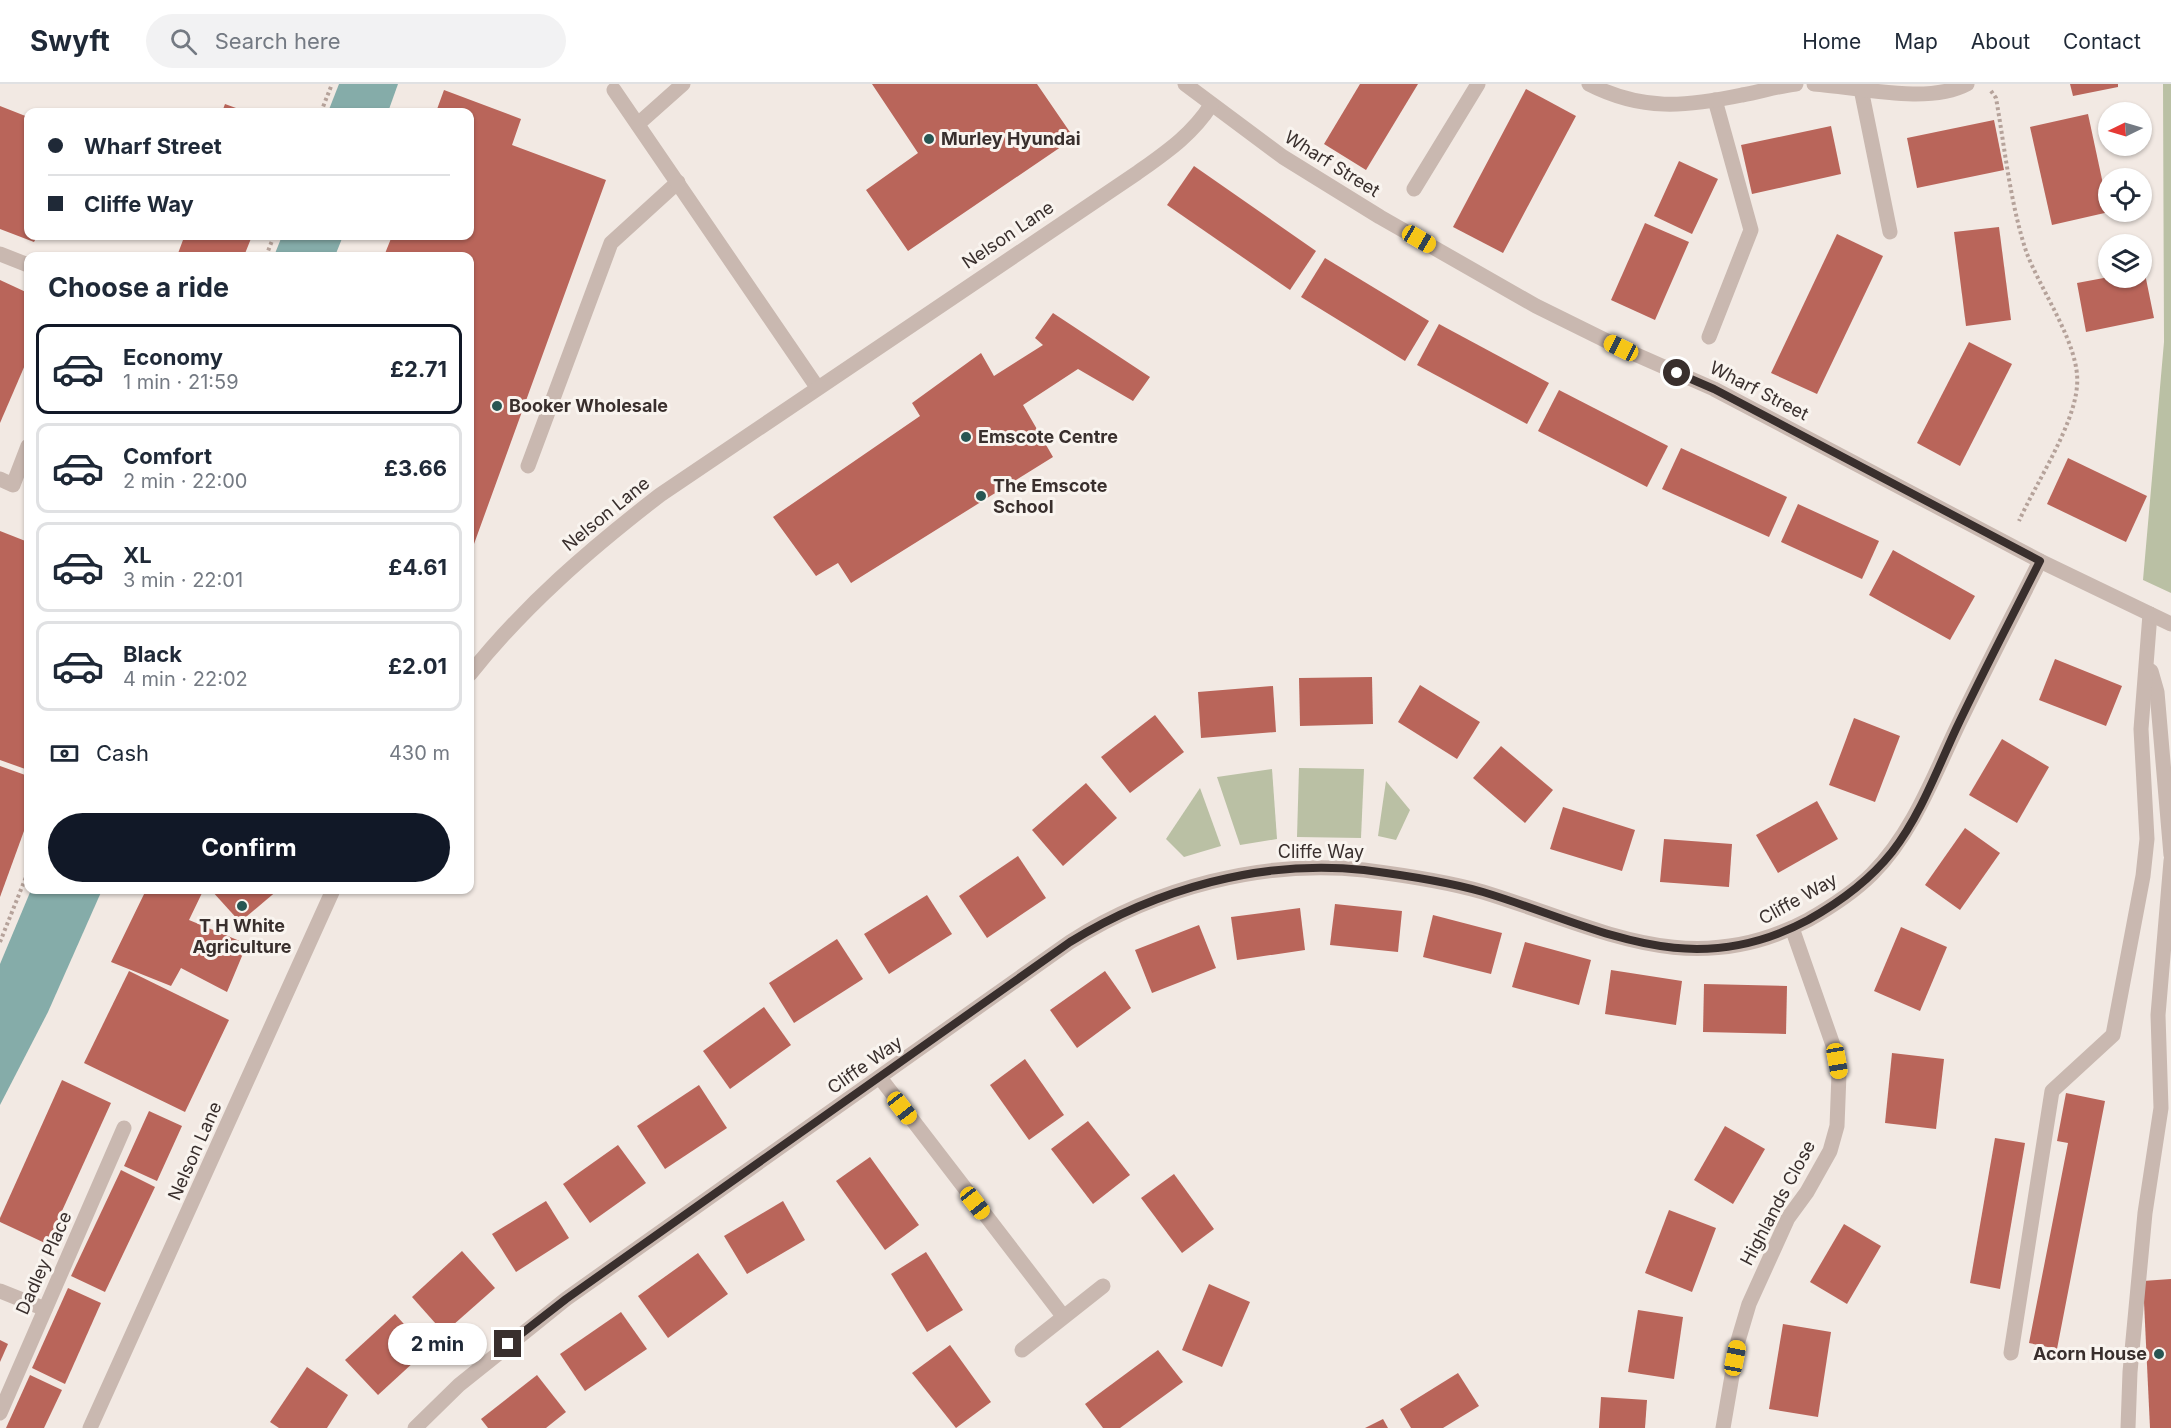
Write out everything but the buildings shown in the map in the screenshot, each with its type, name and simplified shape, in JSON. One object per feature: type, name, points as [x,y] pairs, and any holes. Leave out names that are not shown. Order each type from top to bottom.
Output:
[{"type":"street","points":[[638,124],[683,84]]},
{"type":"street","name":"Wharf Street","points":[[1185,84],[1211,105],[1312,175],[1536,306],[1621,348],[1714,389],[2040,561],[2171,624]]},
{"type":"street","points":[[1414,189],[1478,84]]},
{"type":"street","points":[[1589,84],[1612,96],[1646,104],[1670,106],[1715,100],[1796,84]]},
{"type":"street","points":[[1814,84],[1929,94],[1967,84]]},
{"type":"street","points":[[1861,89],[1890,232]]},
{"type":"street","points":[[614,90],[817,387]]},
{"type":"street","points":[[1709,337],[1751,230],[1715,100]]},
{"type":"street","name":"Nelson Lane","points":[[474,669],[520,615],[587,552],[660,495],[1178,144],[1202,120],[1211,105]]},
{"type":"street","points":[[528,466],[611,243],[678,182]]},
{"type":"street","points":[[0,254],[24,263]]},
{"type":"street","points":[[0,479],[13,485],[24,456]]},
{"type":"street","name":"Cliffe Way","points":[[414,1428],[459,1385],[566,1299],[1098,924],[1129,909],[1223,879],[1283,870],[1361,870],[1412,877],[1480,892],[1614,937],[1681,949],[1741,945],[1766,940],[1792,928],[1827,909],[1871,875],[1892,851],[1912,822],[2040,561]]},
{"type":"street","points":[[2010,1353],[2052,1091],[2114,1035],[2143,876],[2147,839],[2141,729],[2150,614]]},
{"type":"street","points":[[2148,662],[2157,692],[2171,855]]},
{"type":"street","points":[[2128,1428],[2144,1224],[2161,1108],[2158,1015],[2171,861]]},
{"type":"street","name":"Nelson Lane","points":[[90,1428],[331,894]]},
{"type":"street","name":"Highlands Close","points":[[1723,1428],[1738,1341],[1749,1304],[1788,1218],[1808,1192],[1830,1151],[1837,1126],[1839,1074],[1834,1048],[1792,928]]},
{"type":"street","points":[[881,1079],[1064,1316]]},
{"type":"street","name":"Dadley Place","points":[[0,1413],[124,1128]]},
{"type":"street","points":[[1022,1350],[1103,1286]]},
{"type":"street","points":[[0,1291],[45,1309]]},
{"type":"path","points":[[323,108],[332,84]]},
{"type":"path","points":[[1987,84],[1996,98],[2015,207],[2026,251],[2075,359],[2077,387],[2067,420],[2009,543]]},
{"type":"path","points":[[0,942],[24,882]]},
{"type":"green space","points":[[2163,84],[2171,84],[2171,593],[2143,580],[2164,342]]},
{"type":"green space","points":[[1299,768],[1364,769],[1361,838],[1297,837]]},
{"type":"green space","points":[[1272,769],[1277,839],[1240,845],[1217,777]]},
{"type":"green space","points":[[1386,781],[1410,810],[1396,840],[1378,836]]},
{"type":"green space","points":[[1200,788],[1221,846],[1184,857],[1166,839]]},
{"type":"water","points":[[339,84],[398,84],[389,108],[330,108]]},
{"type":"water","points":[[280,240],[341,240],[337,252],[276,252]]},
{"type":"water","points":[[29,894],[100,894],[48,1012],[0,1105],[0,964]]},
{"type":"place","name":"Murley Hyundai","points":[[929,139]]},
{"type":"place","name":"Booker Wholesale","points":[[497,406]]},
{"type":"place","name":"Emscote Centre","points":[[966,437]]},
{"type":"place","name":"The Emscote School","points":[[981,496]]},
{"type":"place","name":"T H White Agriculture","points":[[242,906]]},
{"type":"place","name":"Acorn House","points":[[2159,1354]]},
{"type":"route","points":[[508,1344],[566,1299],[881,1079],[1070,942],[1098,924],[1129,909],[1167,896],[1223,879],[1283,870],[1361,870],[1412,877],[1480,892],[1614,937],[1681,949],[1709,949],[1766,940],[1827,909],[1850,893],[1882,863],[1912,822],[1997,644],[2040,561],[1714,389],[1677,373]]}]
